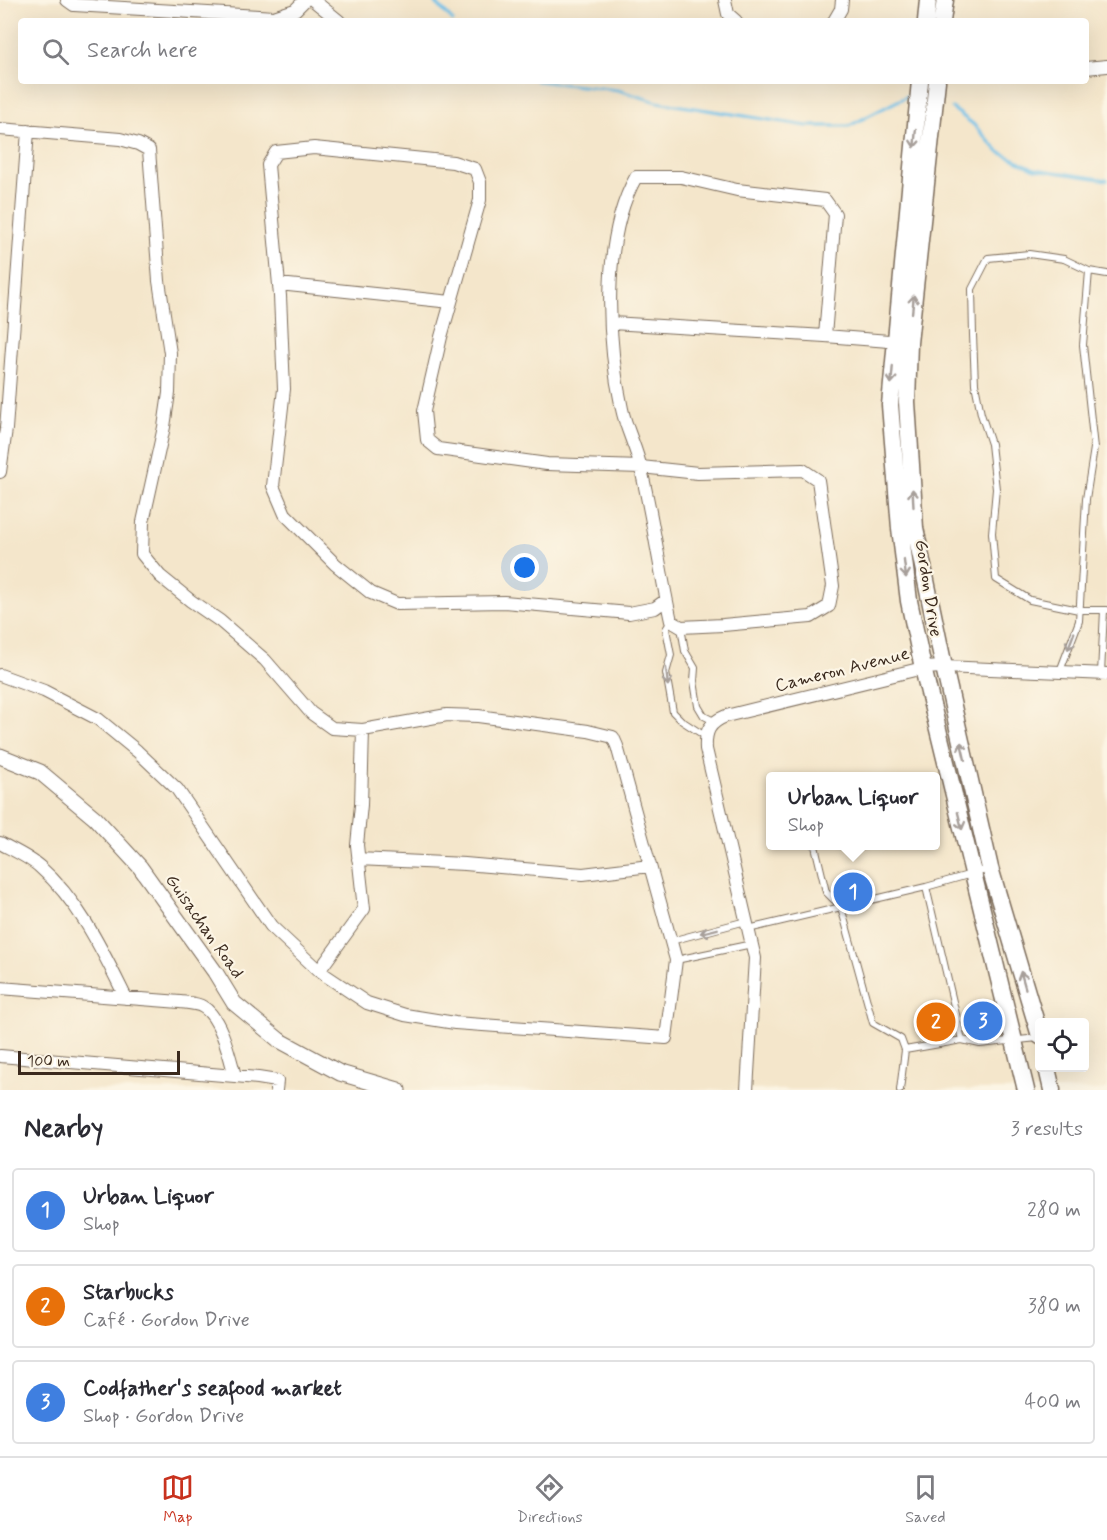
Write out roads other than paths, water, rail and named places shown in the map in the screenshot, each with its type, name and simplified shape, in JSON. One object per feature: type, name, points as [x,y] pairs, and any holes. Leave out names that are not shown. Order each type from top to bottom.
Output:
[{"type":"main road","points":[[926,18],[928,0]]},
{"type":"main road","points":[[942,18],[945,0]]},
{"type":"main road","name":"Gordon Drive","points":[[920,84],[902,342],[915,528],[990,868],[1035,1020]]},
{"type":"main road","name":"Gordon Drive","points":[[937,84],[902,342],[890,405],[892,439],[909,601],[923,668],[1026,1090]]},
{"type":"main road","points":[[1048,1072],[1052,1090]]},
{"type":"street","points":[[67,0],[75,5],[274,17],[295,10],[305,0]]},
{"type":"street","points":[[313,0],[335,18]]},
{"type":"street","points":[[725,0],[728,14],[733,18]]},
{"type":"street","points":[[836,18],[842,0]]},
{"type":"street","points":[[1089,68],[1107,66]]},
{"type":"street","points":[[0,129],[120,139],[149,150],[159,281],[170,353],[165,416],[143,522],[142,554],[160,576],[190,601],[220,621],[265,660],[311,713],[332,728],[363,730],[447,715],[478,716],[588,731],[613,737],[676,960],[666,1038],[455,1023],[405,1015],[367,1003],[319,971],[271,926],[177,789],[137,751],[98,719],[44,691],[0,675]]},
{"type":"street","points":[[0,472],[6,429],[28,131]]},
{"type":"street","points":[[666,600],[655,608],[629,613],[504,602],[398,604],[370,593],[335,564],[285,514],[273,486],[284,389],[279,284],[268,165],[276,152],[314,148],[453,162],[475,170],[480,182],[480,200],[423,411],[428,440],[438,450],[547,464],[641,467],[698,473],[803,470],[818,480],[833,586],[829,606],[811,617],[723,625],[676,624],[666,600],[641,467],[622,411],[612,353],[609,289],[615,237],[627,192],[636,177],[681,177],[737,190],[825,200],[835,214],[825,336]]},
{"type":"street","points":[[279,284],[451,302]]},
{"type":"street","points":[[612,323],[902,342]]},
{"type":"street","name":"Cameron Avenue","points":[[714,721],[726,716],[923,668],[1104,674]]},
{"type":"street","points":[[714,721],[705,736],[706,749],[755,958],[747,1090]]},
{"type":"street","points":[[319,971],[364,909],[357,846],[361,805],[363,730]]},
{"type":"street","name":"Guisachan Road","points":[[0,756],[40,772],[95,818],[140,867],[215,972],[234,1003],[279,1040],[340,1073],[398,1090]]},
{"type":"street","points":[[0,843],[39,866],[76,908],[104,953],[126,998]]},
{"type":"street","points":[[358,859],[465,864],[583,874],[650,867]]},
{"type":"street","points":[[0,988],[180,1002],[204,1007],[212,1015],[224,1039],[235,1076]]},
{"type":"street","points":[[0,1056],[235,1076],[276,1085]]},
{"type":"lane","points":[[1104,674],[1106,610],[1079,610],[1030,600],[996,579],[992,533],[996,489],[991,444],[981,414],[975,384],[972,290],[987,258],[1029,255],[1064,259],[1089,271],[1107,274]]},
{"type":"lane","points":[[1059,672],[1079,621],[1086,499],[1094,448],[1083,345],[1089,271]]},
{"type":"lane","points":[[705,736],[673,712],[666,673],[666,666],[671,655],[666,629],[676,624],[685,651],[695,668],[694,681],[699,706],[704,716],[714,721]]},
{"type":"lane","points":[[816,850],[826,892],[841,907],[873,1023],[901,1038],[905,1050],[900,1090]]},
{"type":"lane","points":[[671,941],[841,907],[926,887],[990,868]]},
{"type":"lane","points":[[926,887],[962,1040]]},
{"type":"lane","points":[[676,960],[752,944]]},
{"type":"lane","points":[[905,1050],[962,1040],[980,1044],[1035,1038]]},
{"type":"waterway","points":[[433,0],[450,18]]},
{"type":"waterway","points":[[563,84],[618,90],[657,102],[807,126],[849,126],[909,95]]},
{"type":"waterway","points":[[952,108],[973,124],[999,152],[1035,169],[1107,180]]},
{"type":"place","name":"Urban Liquor","points":[[853,892]]},
{"type":"place","name":"Codfather's seafood market","points":[[983,1021]]},
{"type":"place","name":"Starbucks","points":[[936,1022]]}]
